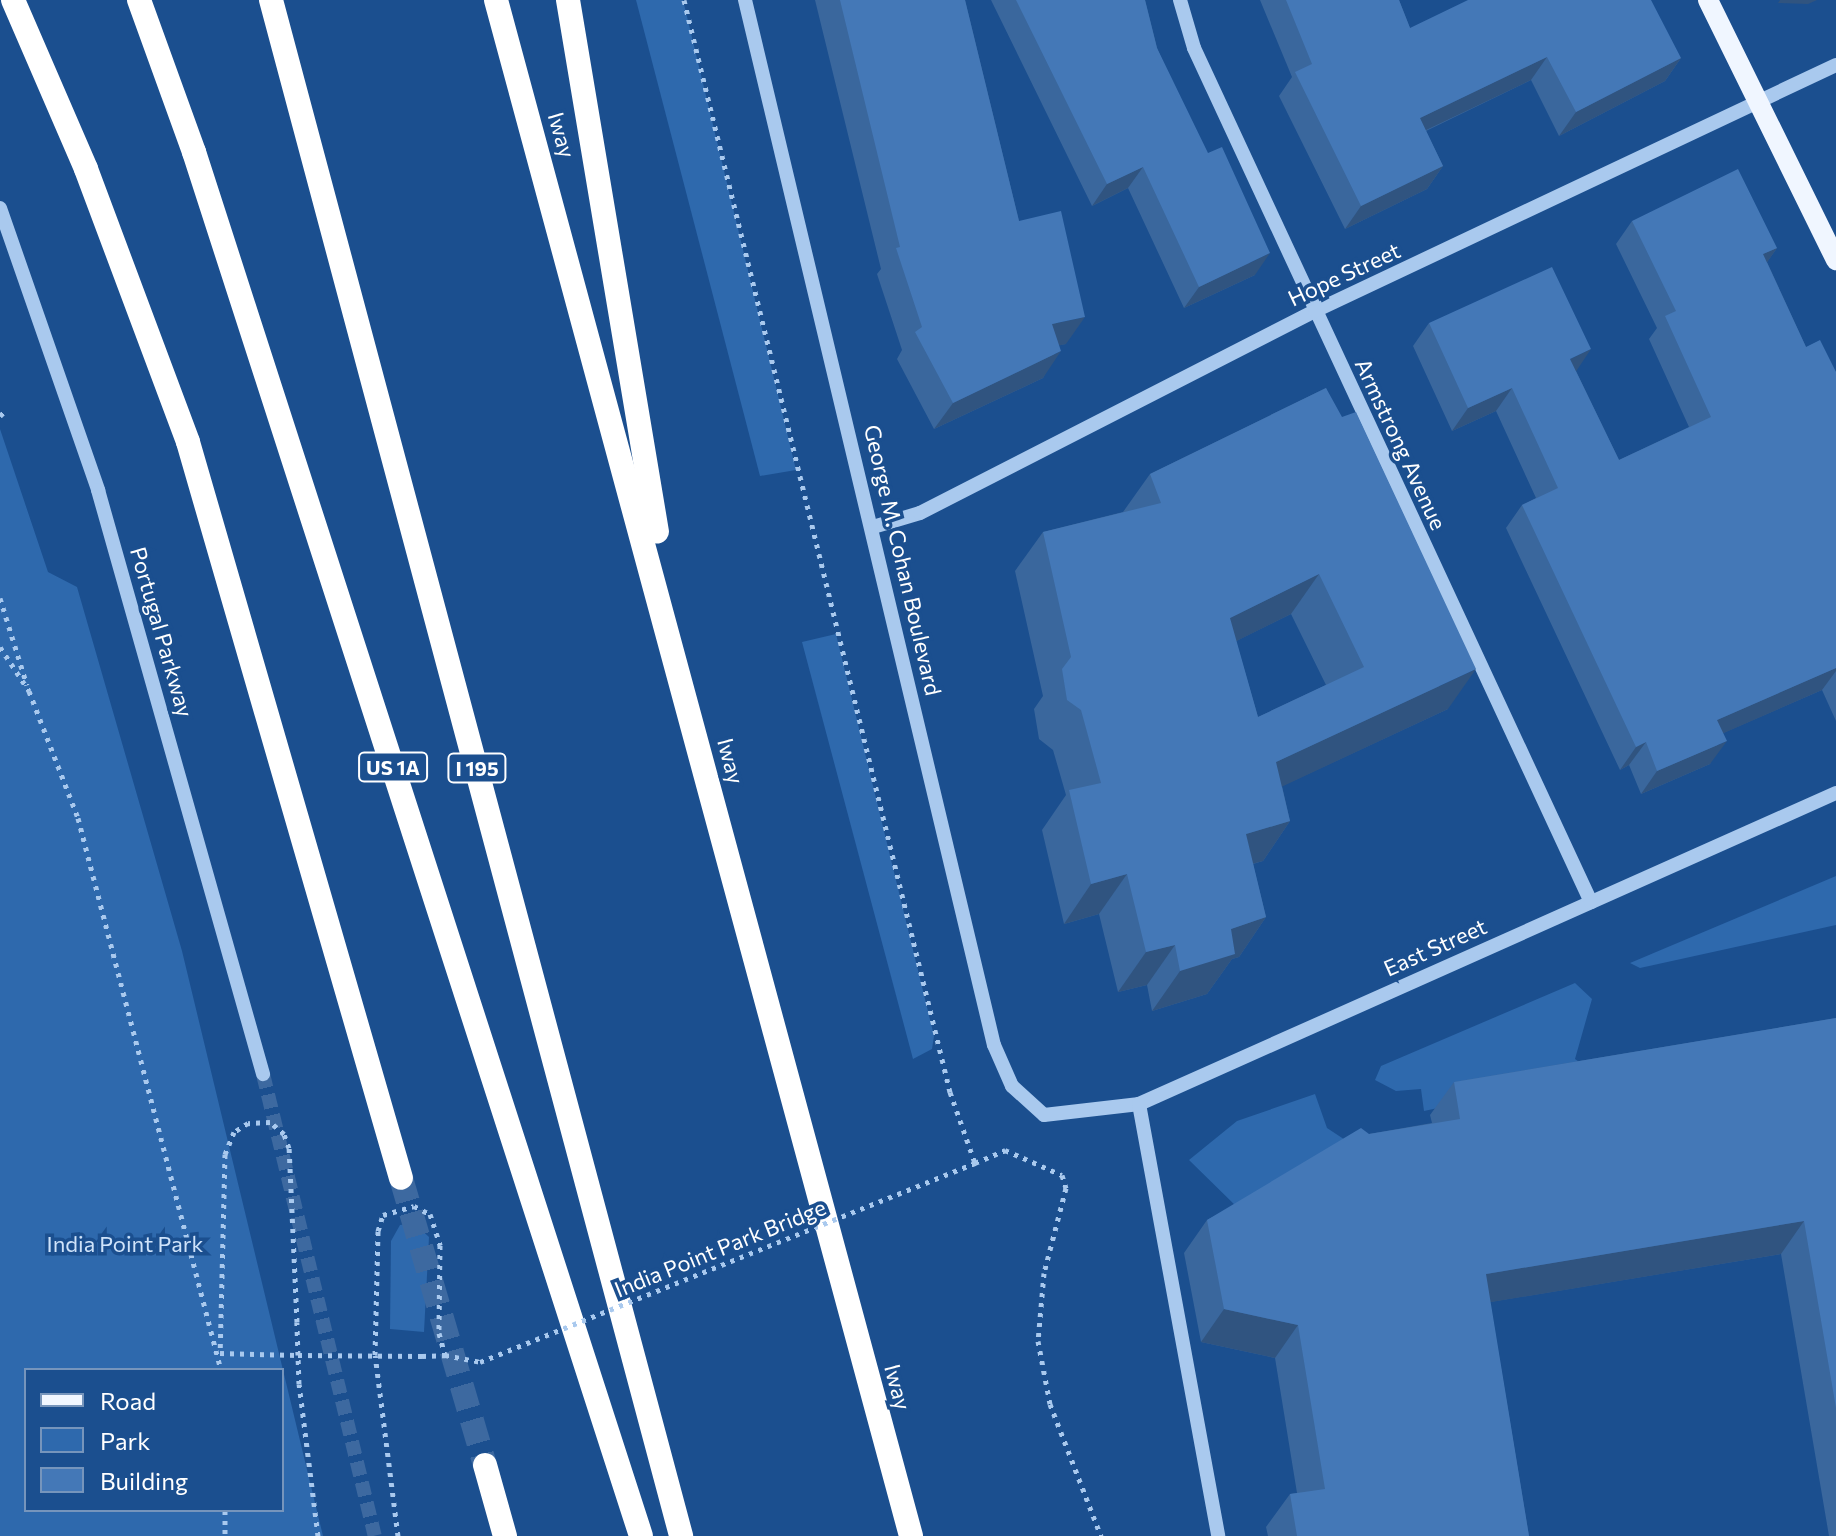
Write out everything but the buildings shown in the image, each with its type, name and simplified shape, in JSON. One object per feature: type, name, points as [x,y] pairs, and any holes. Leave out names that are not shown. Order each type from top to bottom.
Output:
[{"type":"highway","points":[[13,0],[86,169],[188,442],[401,1178]]},
{"type":"highway","name":"US 1A","points":[[139,0],[194,152],[641,1536]]},
{"type":"highway","name":"I 195","points":[[271,0],[681,1536]]},
{"type":"highway","name":"Iway","points":[[496,0],[681,672],[911,1536]]},
{"type":"highway","points":[[568,0],[681,672]]},
{"type":"highway","points":[[485,1465],[505,1536]]},
{"type":"main road","points":[[1708,0],[1756,104],[1836,260]]},
{"type":"street","name":"George M. Cohan Boulevard","points":[[745,0],[994,1045],[1012,1086],[1044,1115]]},
{"type":"street","name":"Armstrong Avenue","points":[[1180,0],[1194,48],[1591,902]]},
{"type":"street","name":"Hope Street","points":[[873,527],[920,513],[1315,311],[1836,65]]},
{"type":"street","name":"Portugal Parkway","points":[[0,208],[98,490],[263,1074]]},
{"type":"street","name":"East Street","points":[[1044,1115],[1139,1104],[1836,793]]},
{"type":"street","points":[[1139,1104],[1218,1536]]},
{"type":"path","points":[[684,0],[950,1092],[975,1163]]},
{"type":"path","points":[[0,598],[29,691],[78,818],[220,1353]]},
{"type":"path","points":[[0,647],[29,691]]},
{"type":"path","points":[[221,1368],[225,1154],[234,1132],[248,1123],[270,1122],[284,1134],[289,1148],[298,1355],[318,1536]]},
{"type":"path","name":"India Point Park Bridge","points":[[220,1353],[445,1355],[480,1362],[1005,1150],[1062,1175],[1066,1188],[1044,1273],[1038,1341],[1050,1404],[1101,1536]]},
{"type":"path","points":[[398,1536],[375,1355],[378,1231],[383,1215],[414,1206],[430,1214],[437,1228],[439,1333],[445,1355]]},
{"type":"path","points":[[225,1512],[225,1536]]},
{"type":"green space","points":[[636,0],[683,0],[796,470],[760,476]]},
{"type":"green space","name":"India Point Park","points":[[0,429],[48,572],[77,587],[182,951],[283,1368],[24,1368],[24,1512],[284,1512],[284,1374],[323,1536],[0,1536]]},
{"type":"green space","points":[[836,634],[934,1036],[932,1049],[913,1059],[802,642]]},
{"type":"green space","points":[[1836,876],[1836,925],[1640,968],[1630,963]]},
{"type":"green space","points":[[1575,983],[1592,999],[1575,1059],[1596,1074],[1424,1111],[1421,1089],[1396,1091],[1375,1080],[1381,1066]]},
{"type":"green space","points":[[1315,1094],[1327,1128],[1371,1157],[1239,1209],[1189,1160],[1237,1121]]},
{"type":"green space","points":[[414,1223],[429,1237],[424,1332],[390,1329],[391,1241],[400,1225]]},
{"type":"tunnel","points":[[263,1074],[375,1536]]},
{"type":"tunnel","points":[[401,1178],[485,1465]]}]
